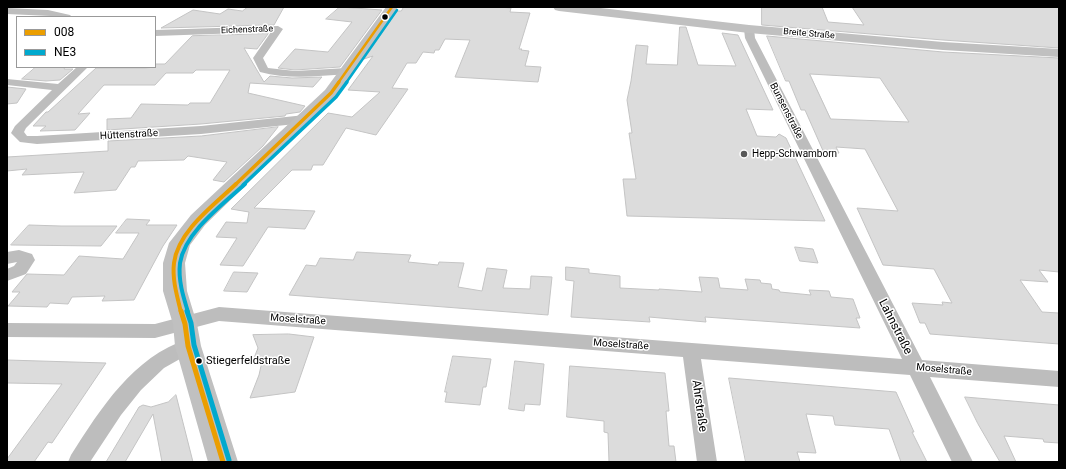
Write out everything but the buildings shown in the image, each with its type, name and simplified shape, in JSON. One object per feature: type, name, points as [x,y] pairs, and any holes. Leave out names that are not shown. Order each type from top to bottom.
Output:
[{"type":"main road","points":[[223,462],[175,292],[174,263],[180,243],[198,220],[331,93],[392,7]]},
{"type":"main road","name":"Breite Straße","points":[[559,7],[749,29],[935,45],[1059,53]]},
{"type":"street","points":[[7,11],[48,13],[62,16]]},
{"type":"street","name":"Eichenstraße","points":[[156,33],[278,29],[258,58],[264,70],[272,73],[302,74],[347,71]]},
{"type":"street","name":"Bunsenstraße","points":[[749,29],[750,38],[859,256]]},
{"type":"street","name":"Hüttenstraße","points":[[82,68],[21,126],[17,133],[24,139],[37,140],[201,130],[305,119]]},
{"type":"street","points":[[7,82],[60,88]]},
{"type":"street","points":[[7,258],[19,256],[26,258],[26,263],[13,273],[7,286]]},
{"type":"street","name":"Lahnstraße","points":[[859,256],[963,462]]},
{"type":"street","name":"Moselstraße","points":[[186,335],[219,314],[1059,379]]},
{"type":"street","points":[[7,330],[155,331],[186,335]]},
{"type":"street","points":[[78,462],[102,424],[131,388],[186,335]]},
{"type":"street","name":"Ahrstraße","points":[[691,350],[707,462]]},
{"type":"transit line","name":"008","points":[[223,462],[188,346],[185,324],[175,291],[174,263],[180,243],[198,220],[331,93],[392,7]]},
{"type":"transit line","name":"NE3","points":[[229,460],[194,345],[191,323],[181,290],[180,264],[185,246],[202,224],[336,97],[397,10]]},
{"type":"place","name":"Hepp-Schwamborn","points":[[744,154]]},
{"type":"place","name":"Stiegerfeldstraße","points":[[199,361]]}]
